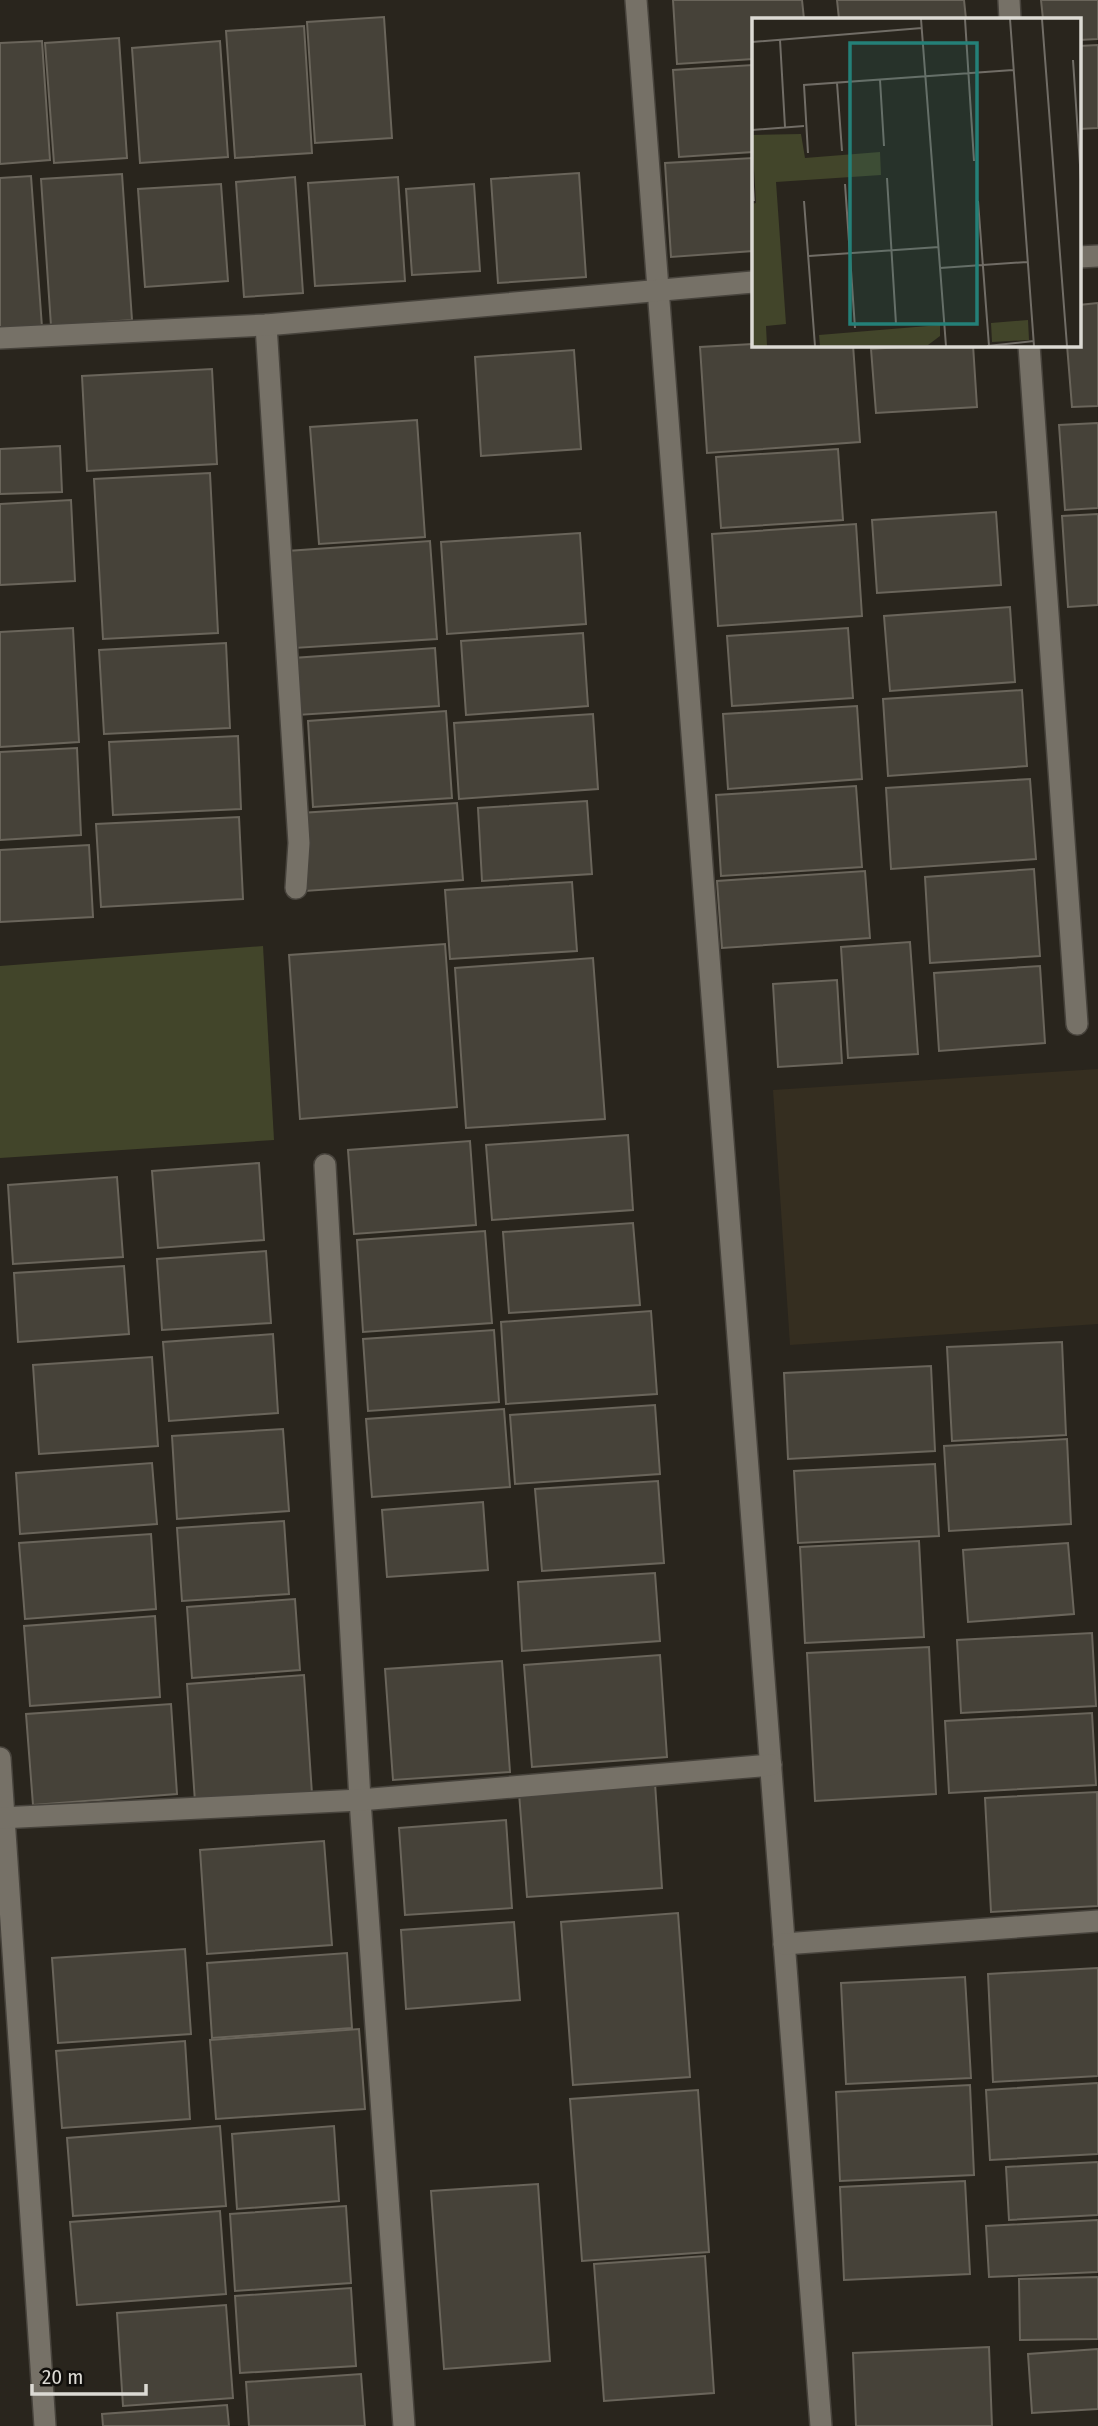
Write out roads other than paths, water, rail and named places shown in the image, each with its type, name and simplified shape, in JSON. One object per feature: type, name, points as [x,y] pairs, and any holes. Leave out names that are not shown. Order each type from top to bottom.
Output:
[{"type":"street","points":[[636,0],[821,2426]]},
{"type":"street","points":[[1009,0],[1010,18]]},
{"type":"street","points":[[1080,257],[1098,256]]},
{"type":"street","points":[[0,338],[267,325],[752,282]]},
{"type":"street","points":[[267,325],[299,843],[296,888]]},
{"type":"street","points":[[1029,346],[1077,1024]]},
{"type":"street","points":[[326,1165],[360,1800],[404,2426]]},
{"type":"street","points":[[0,1758],[45,2426]]},
{"type":"street","points":[[2,1818],[360,1800],[771,1765]]},
{"type":"street","points":[[784,1944],[1098,1921]]}]
